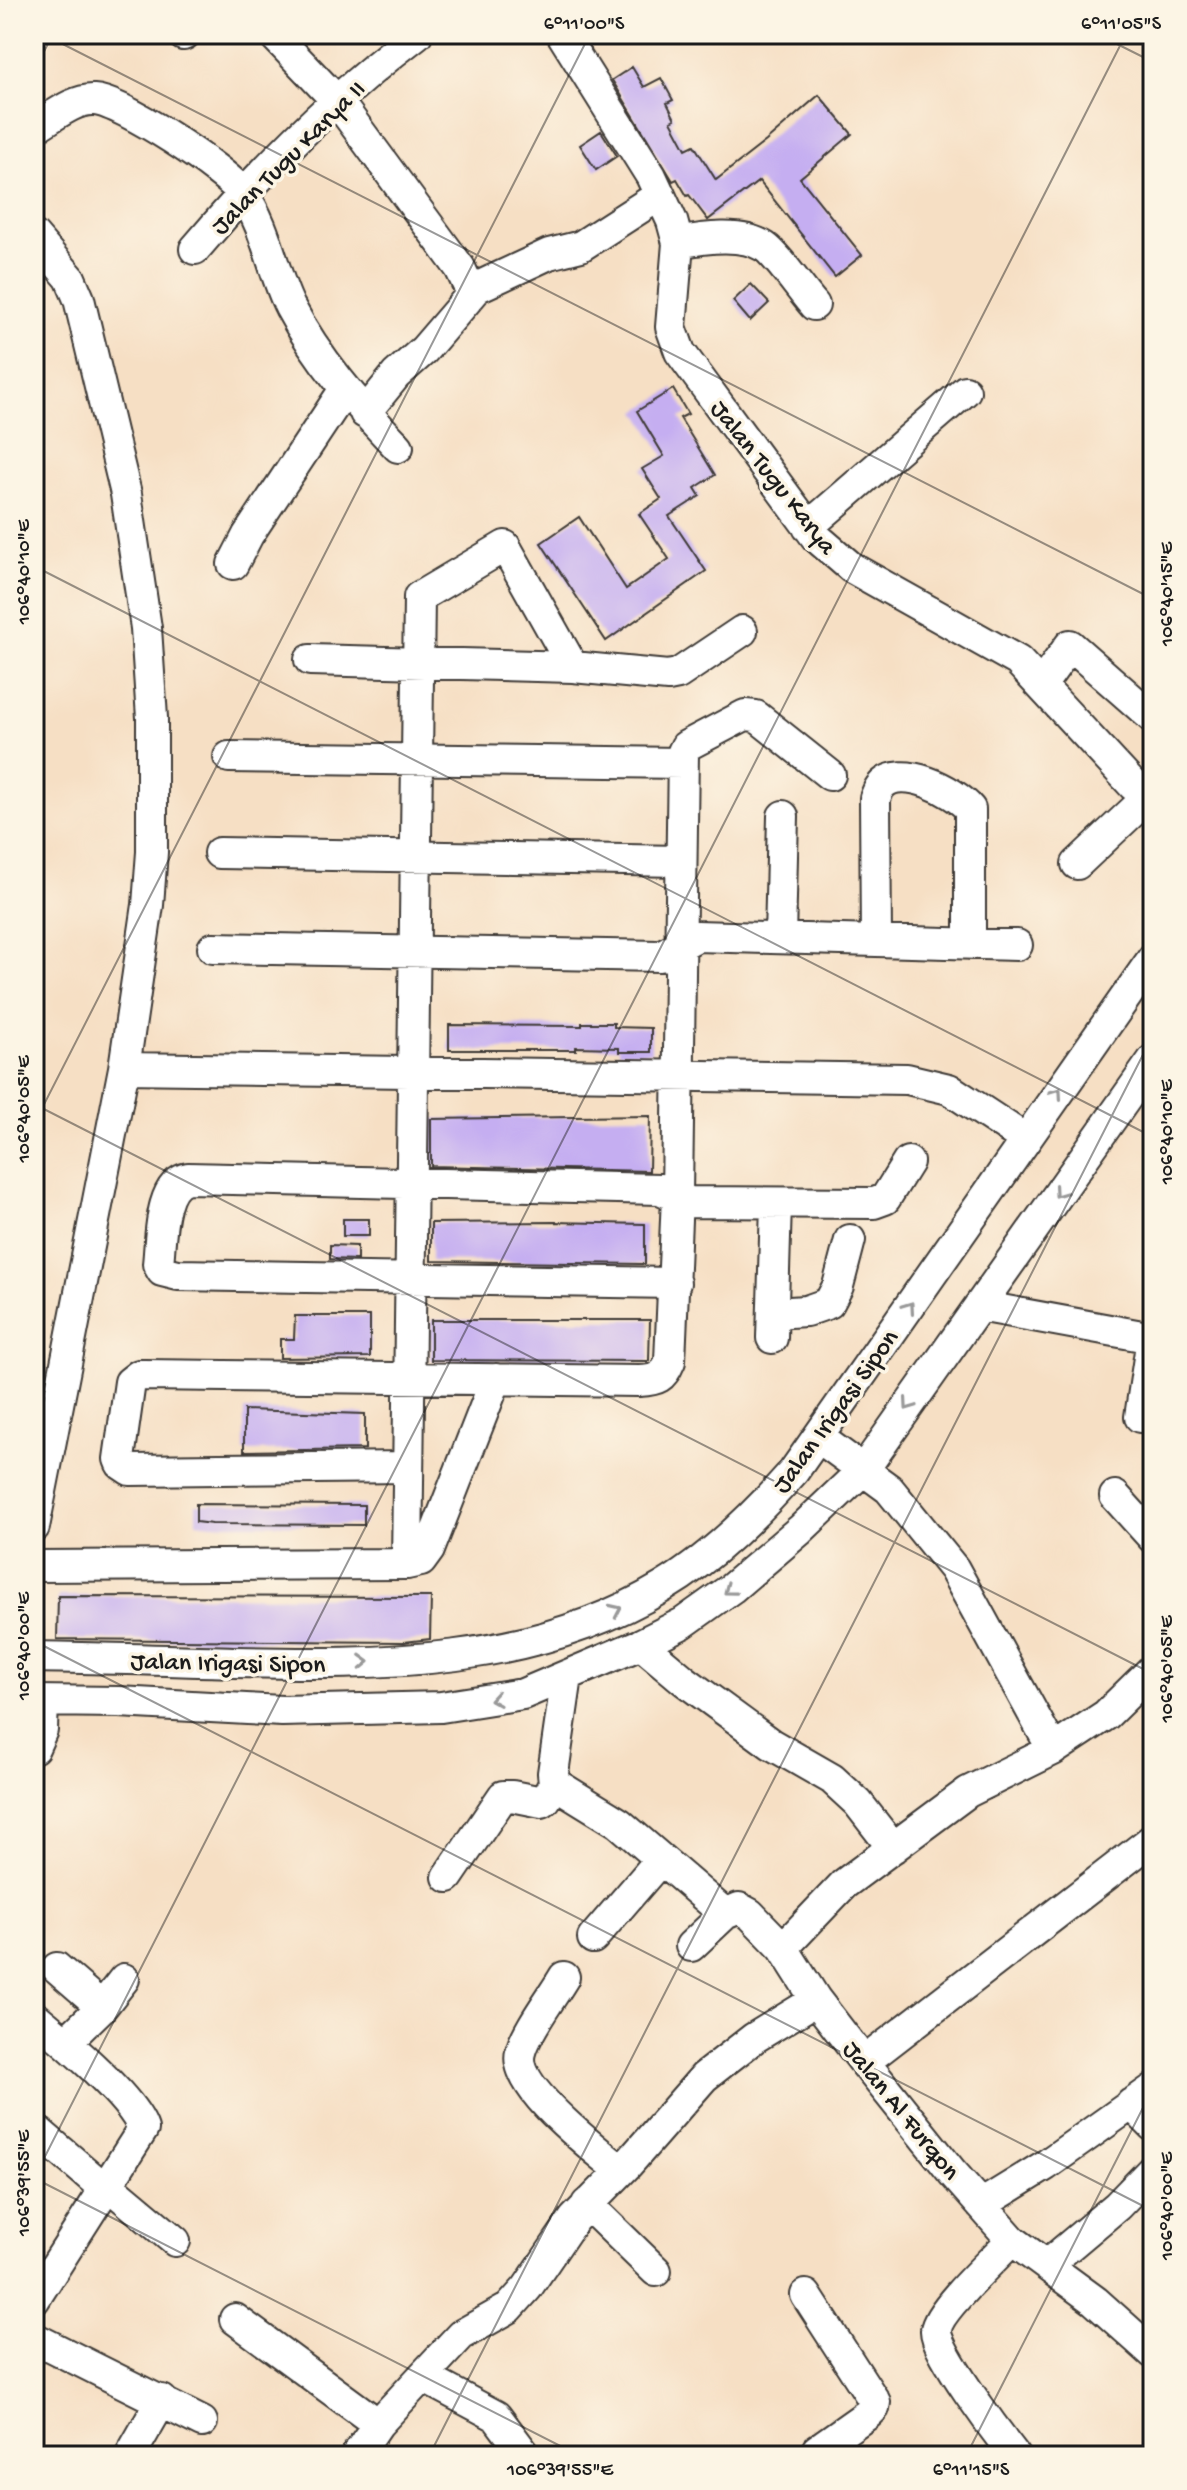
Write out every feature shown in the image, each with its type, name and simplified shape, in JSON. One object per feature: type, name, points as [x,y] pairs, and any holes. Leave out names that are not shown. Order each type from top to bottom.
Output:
[{"type":"street","points":[[273,34],[338,102],[460,268],[467,283],[478,287]]},
{"type":"street","name":"Jalan Tugu Karya II","points":[[195,249],[243,193],[386,58],[417,34]]},
{"type":"street","name":"Jalan Tugu Karya","points":[[562,34],[660,195],[678,243],[671,327],[674,340],[808,527],[852,568],[1018,661],[1150,800]]},
{"type":"street","points":[[34,128],[80,102],[102,101],[197,156],[243,193],[269,248],[289,305],[323,361],[365,413],[398,447]]},
{"type":"street","points":[[365,413],[478,287],[549,254],[581,246],[660,195]]},
{"type":"street","points":[[34,236],[70,278],[79,299],[126,494],[146,628],[152,731],[152,852],[148,905],[124,1068],[34,1527]]},
{"type":"street","points":[[678,243],[717,238],[743,239],[766,247],[814,305]]},
{"type":"street","points":[[233,564],[248,535],[345,389]]},
{"type":"street","points":[[808,527],[965,391]]},
{"type":"street","points":[[407,1564],[419,597],[505,546],[573,667]]},
{"type":"street","points":[[310,660],[573,667],[668,676],[678,674],[742,631]]},
{"type":"street","points":[[1042,684],[1070,645],[1153,718]]},
{"type":"street","points":[[408,1467],[130,1470],[119,1459],[130,1382],[139,1375],[496,1379],[660,1379],[664,1376],[670,1361],[675,1283],[682,763],[686,746],[745,715],[756,716],[830,775]]},
{"type":"street","points":[[229,757],[682,763]]},
{"type":"street","points":[[876,941],[875,798],[881,785],[892,779],[909,777],[948,790],[970,809],[970,944]]},
{"type":"street","points":[[1077,864],[1150,800]]},
{"type":"street","points":[[780,938],[783,816]]},
{"type":"street","points":[[219,853],[681,861]]},
{"type":"street","points":[[213,948],[660,956],[697,936],[1017,945]]},
{"type":"street","name":"Jalan Irigasi Sipon","points":[[34,1657],[316,1664],[444,1659],[525,1644],[664,1589],[758,1511],[820,1439],[1153,958]]},
{"type":"street","name":"Jalan Irigasi Sipon","points":[[38,1701],[282,1711],[441,1707],[523,1694],[641,1644],[682,1621],[755,1568],[862,1467],[1153,1060]]},
{"type":"street","points":[[124,1068],[907,1079],[932,1083],[966,1098],[1025,1139]]},
{"type":"street","points":[[675,1283],[178,1275],[162,1271],[158,1264],[165,1206],[171,1188],[181,1179],[660,1189],[689,1202],[880,1203],[908,1162]]},
{"type":"street","points":[[776,1204],[773,1325],[829,1303],[838,1286],[850,1240]]},
{"type":"street","points":[[979,1306],[1152,1338],[1140,1417]]},
{"type":"street","points":[[34,1566],[407,1564],[421,1561],[429,1550],[496,1379]]},
{"type":"street","points":[[820,1439],[862,1467],[903,1503],[954,1569],[1053,1750]]},
{"type":"street","points":[[1115,1496],[1153,1538]]},
{"type":"street","points":[[664,1589],[682,1621]]},
{"type":"street","points":[[641,1644],[685,1681],[771,1744],[832,1779],[858,1803],[893,1848]]},
{"type":"street","points":[[783,1948],[844,1884],[968,1792],[1053,1750],[1106,1715],[1152,1673]]},
{"type":"street","points":[[448,1877],[503,1796],[542,1802],[546,1799],[554,1783],[567,1676]]},
{"type":"street","points":[[34,1748],[42,1730],[38,1701]]},
{"type":"street","points":[[554,1783],[619,1823],[725,1914],[691,1946]]},
{"type":"street","points":[[864,2062],[1153,1839]]},
{"type":"street","points":[[593,1938],[661,1859]]},
{"type":"street","name":"Jalan Al Furqon","points":[[725,1914],[739,1908],[745,1910],[783,1948],[816,2000],[864,2062],[1012,2240],[1095,2301],[1153,2353]]},
{"type":"street","points":[[57,1968],[102,2007]]},
{"type":"street","points":[[564,1977],[528,2037],[519,2065],[531,2087],[621,2171]]},
{"type":"street","points":[[66,2042],[102,2007],[124,1979]]},
{"type":"street","points":[[356,2456],[378,2424],[461,2335],[509,2308],[527,2288],[587,2204],[621,2171],[704,2077],[754,2038],[816,2000]]},
{"type":"street","points":[[34,2016],[66,2042],[127,2103],[140,2118],[143,2129],[34,2300]]},
{"type":"street","points":[[981,2205],[1046,2165],[1142,2096],[1153,2126]]},
{"type":"street","points":[[34,2128],[175,2241]]},
{"type":"street","points":[[1048,2264],[1117,2206],[1153,2169]]},
{"type":"street","points":[[587,2204],[656,2271]]},
{"type":"street","points":[[1010,2454],[954,2370],[935,2333],[954,2301],[1012,2240]]},
{"type":"street","points":[[806,2295],[875,2402],[868,2414],[817,2450],[814,2456]]},
{"type":"street","points":[[235,2319],[378,2424]]},
{"type":"street","points":[[34,2338],[202,2422]]},
{"type":"street","points":[[423,2377],[496,2416],[526,2456]]},
{"type":"street","points":[[130,2456],[162,2400]]},
{"type":"building","points":[[632,67],[644,87],[661,78],[673,100],[667,103],[675,119],[671,121],[686,149],[694,145],[716,180],[819,95],[852,134],[800,178],[862,255],[835,277],[759,181],[708,220],[677,179],[673,181],[612,80]]},
{"type":"building","points":[[601,131],[617,156],[596,170],[580,145]]},
{"type":"building","points":[[751,284],[769,303],[750,321],[733,301]]},
{"type":"building","points":[[673,389],[688,414],[680,418],[715,475],[695,488],[700,496],[669,516],[706,571],[606,641],[541,543],[579,517],[626,589],[669,559],[639,514],[661,499],[642,469],[664,456],[637,411]]},
{"type":"building","points":[[582,1023],[651,1028],[651,1052],[576,1047],[576,1050],[449,1050],[449,1025],[582,1026]]},
{"type":"building","points":[[650,1116],[649,1171],[431,1166],[431,1119]]},
{"type":"building","points":[[343,1219],[369,1219],[369,1236],[343,1236]]},
{"type":"building","points":[[431,1223],[645,1224],[645,1264],[431,1261]]},
{"type":"building","points":[[330,1245],[357,1246],[357,1260],[330,1259]]},
{"type":"building","points":[[295,1316],[370,1316],[370,1357],[280,1358],[280,1339],[294,1339]]},
{"type":"building","points":[[431,1320],[650,1320],[649,1361],[431,1360]]},
{"type":"building","points":[[244,1410],[365,1414],[365,1449],[244,1451]]},
{"type":"building","points":[[196,1504],[364,1505],[364,1525],[196,1522]]},
{"type":"building","points":[[58,1596],[431,1597],[430,1639],[404,1642],[57,1639]]}]
